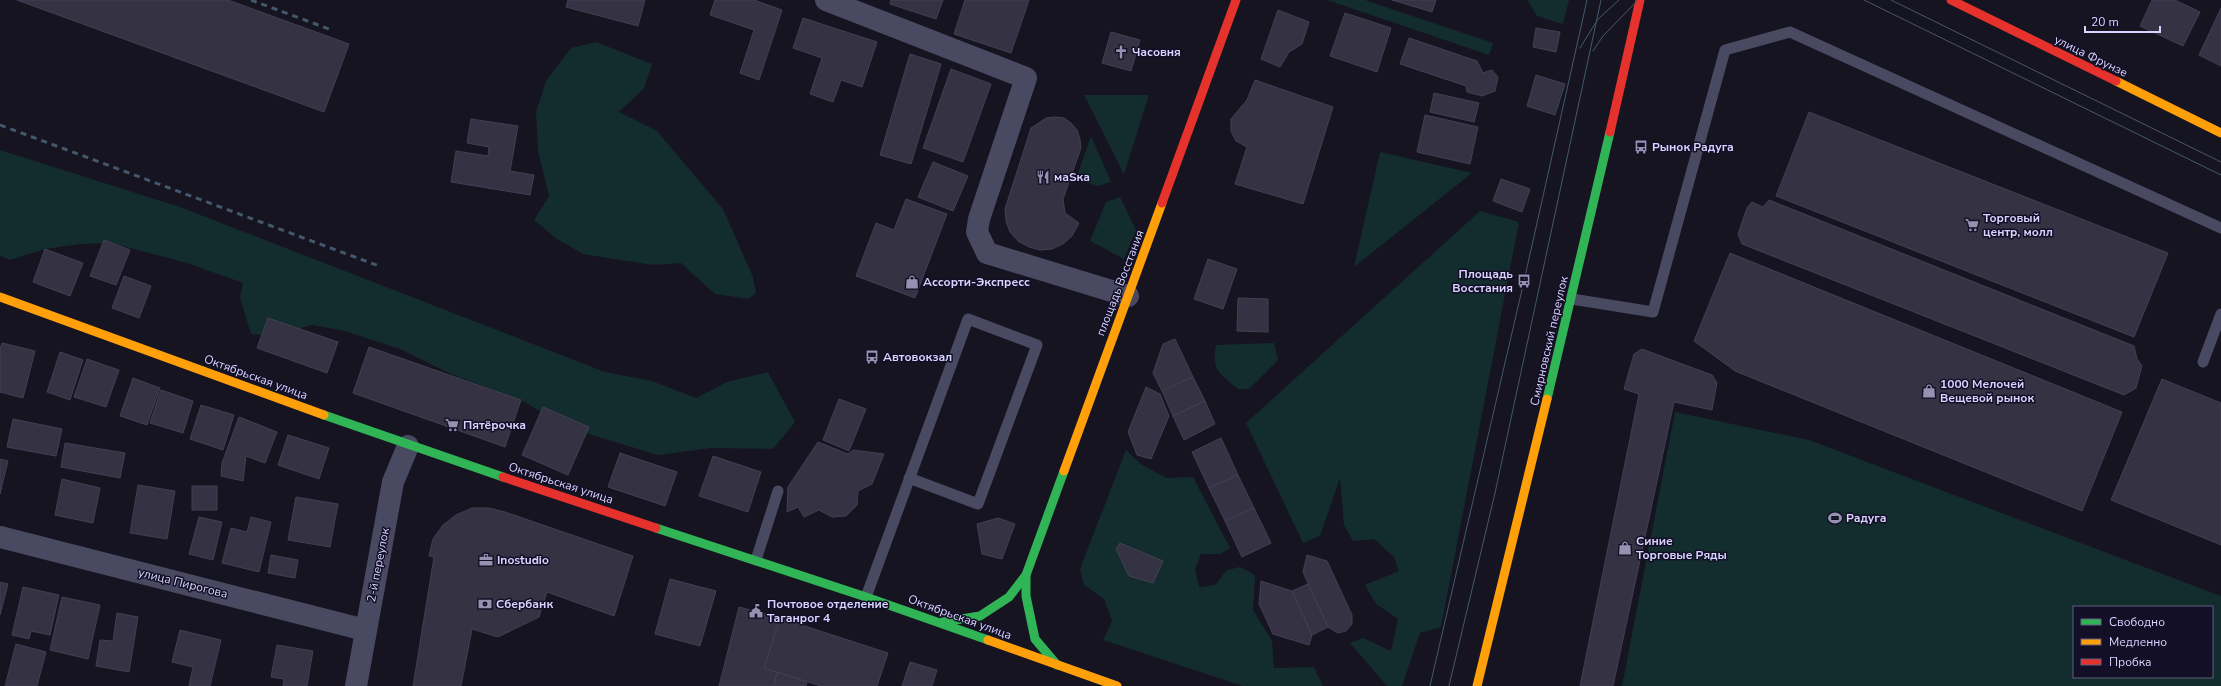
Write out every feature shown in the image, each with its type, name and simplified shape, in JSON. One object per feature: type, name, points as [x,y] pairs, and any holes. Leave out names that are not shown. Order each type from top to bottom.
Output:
[{"type":"main road","name":"площадь Восстания","points":[[942,622],[980,616],[1009,597],[1026,575],[1236,0]]},
{"type":"main road","name":"Смирновский переулок","points":[[1477,686],[1572,299],[1640,0]]},
{"type":"main road","name":"улица Фрунзе","points":[[1951,0],[2221,132]]},
{"type":"main road","name":"Октябрьская улица","points":[[0,298],[408,446],[942,622],[1057,666],[1117,686]]},
{"type":"main road","name":"площадь Восстания","points":[[1026,575],[1026,596],[1035,638],[1057,666]]},
{"type":"street","points":[[826,0],[1026,78],[979,219],[978,232],[987,253],[1128,296]]},
{"type":"street","name":"2-й переулок","points":[[356,686],[393,482],[408,446]]},
{"type":"street","name":"улица Пирогова","points":[[0,537],[365,630]]},
{"type":"lane","points":[[1572,299],[1653,312],[1725,50],[1790,32],[2221,228]]},
{"type":"lane","points":[[2203,362],[2221,314]]},
{"type":"lane","points":[[866,597],[968,319],[1037,345],[978,504],[910,478]]},
{"type":"lane","points":[[756,560],[778,491]]},
{"type":"green space","points":[[1327,0],[1365,0],[1493,43],[1489,55]]},
{"type":"green space","points":[[1527,0],[1569,0],[1563,24],[1537,16]]},
{"type":"green space","points":[[596,42],[652,64],[644,88],[619,112],[657,131],[723,209],[753,277],[756,293],[749,299],[715,294],[681,263],[653,265],[583,254],[557,239],[534,220],[549,196],[538,151],[536,112],[546,81],[571,48]]},
{"type":"green space","points":[[1084,95],[1149,95],[1124,174]]},
{"type":"green space","points":[[1091,136],[1111,182],[1098,186],[1076,179]]},
{"type":"green space","points":[[0,150],[180,207],[605,372],[652,381],[696,398],[727,382],[768,372],[795,422],[773,449],[711,448],[658,455],[569,428],[521,400],[451,374],[400,349],[345,331],[312,325],[273,336],[251,334],[240,298],[243,283],[187,263],[111,243],[80,244],[45,249],[10,260],[0,256]]},
{"type":"green space","points":[[1380,152],[1472,173],[1354,267]]},
{"type":"green space","points":[[1120,197],[1136,230],[1124,259],[1090,241],[1106,202]]},
{"type":"green space","points":[[1480,211],[1519,222],[1441,627],[1420,633],[1402,686],[1387,686],[1350,643],[1363,638],[1391,651],[1398,619],[1376,604],[1365,585],[1399,571],[1394,557],[1374,539],[1353,541],[1344,525],[1340,478],[1320,536],[1303,543],[1246,423]]},
{"type":"green space","points":[[1274,343],[1278,360],[1249,389],[1238,389],[1218,371],[1215,361],[1216,345]]},
{"type":"green space","name":"Радуга","points":[[1675,412],[1809,440],[2221,596],[2221,686],[1622,686]]},
{"type":"green space","points":[[1126,450],[1142,465],[1167,478],[1193,477],[1230,548],[1221,554],[1201,554],[1195,569],[1199,587],[1215,585],[1227,570],[1240,567],[1255,575],[1253,610],[1272,641],[1274,668],[1314,667],[1323,686],[1243,686],[1103,640],[1112,621],[1104,599],[1084,585],[1080,569]]},
{"type":"building","points":[[17,0],[228,0],[349,44],[324,112]]},
{"type":"building","points":[[568,0],[645,0],[638,26],[566,7]]},
{"type":"building","points":[[715,0],[754,0],[782,10],[759,80],[740,73],[754,30],[710,15]]},
{"type":"building","points":[[891,0],[943,0],[936,19],[890,4]]},
{"type":"building","points":[[965,0],[1029,0],[1011,53],[954,34]]},
{"type":"building","points":[[1392,0],[1436,0],[1432,12]]},
{"type":"building","points":[[2152,0],[2175,0],[2200,12],[2183,46],[2140,26]]},
{"type":"building","points":[[2221,8],[2221,66],[2199,55]]},
{"type":"building","points":[[1278,10],[1309,22],[1302,44],[1289,52],[1280,67],[1261,59]]},
{"type":"building","points":[[1345,13],[1391,28],[1377,72],[1330,56]]},
{"type":"building","points":[[803,18],[877,42],[862,87],[841,80],[833,102],[810,94],[822,58],[793,48]]},
{"type":"building","points":[[1536,28],[1560,32],[1556,52],[1533,47]]},
{"type":"building","name":"Часовня","points":[[1111,32],[1140,40],[1131,71],[1102,63]]},
{"type":"building","points":[[1409,38],[1477,61],[1483,73],[1492,70],[1498,77],[1495,91],[1482,96],[1467,92],[1466,86],[1400,64]]},
{"type":"building","points":[[910,54],[941,64],[911,164],[880,155]]},
{"type":"building","points":[[951,69],[991,84],[963,162],[923,148]]},
{"type":"building","points":[[1536,75],[1565,84],[1555,115],[1527,106]]},
{"type":"building","points":[[1255,80],[1333,107],[1303,204],[1235,184],[1247,147],[1236,141],[1231,131],[1231,119],[1247,100]]},
{"type":"building","points":[[1434,93],[1479,103],[1474,122],[1430,112]]},
{"type":"building","name":"Торговый центр, молл","points":[[1809,112],[2168,253],[2134,337],[1776,196]]},
{"type":"building","points":[[1425,115],[1478,127],[1470,164],[1417,152]]},
{"type":"building","name":"маSка","points":[[1046,118],[1064,118],[1071,123],[1077,130],[1080,139],[1081,148],[1063,199],[1065,213],[1079,223],[1072,236],[1063,244],[1052,249],[1040,250],[1029,247],[1018,241],[1010,232],[1006,221],[1005,209],[1031,128]]},
{"type":"building","points":[[471,119],[518,126],[510,171],[534,175],[530,195],[451,182],[456,151],[488,156],[489,147],[467,143]]},
{"type":"building","points":[[933,162],[968,176],[953,211],[918,197]]},
{"type":"building","points":[[1501,179],[1530,189],[1522,212],[1493,201]]},
{"type":"building","points":[[906,199],[947,214],[915,298],[856,276],[876,223],[894,230]]},
{"type":"building","points":[[1769,200],[2134,346],[2137,359],[2142,366],[2136,388],[2124,395],[1742,244],[1738,234],[1747,208],[1752,202],[1763,207]]},
{"type":"building","points":[[104,240],[130,250],[116,285],[90,276]]},
{"type":"building","points":[[45,249],[83,263],[70,296],[33,282]]},
{"type":"building","name":"1000 Мелочей Вещевой рынок","points":[[1730,253],[2122,412],[2082,511],[1735,371],[1694,341]]},
{"type":"building","points":[[1208,259],[1237,269],[1223,309],[1194,299]]},
{"type":"building","points":[[124,276],[151,286],[139,318],[112,308]]},
{"type":"building","points":[[1238,298],[1268,299],[1268,332],[1237,331]]},
{"type":"building","points":[[268,318],[338,342],[327,373],[257,348]]},
{"type":"building","points":[[1175,339],[1193,377],[1162,391],[1153,373],[1163,344]]},
{"type":"building","points":[[2,343],[35,351],[23,398],[0,392],[0,349]]},
{"type":"building","points":[[369,347],[521,400],[505,447],[353,393]]},
{"type":"building","name":"Синие Торговые Ряды","points":[[1642,349],[1712,375],[1717,383],[1712,410],[1674,402],[1613,686],[1580,686],[1639,394],[1624,389],[1634,354]]},
{"type":"building","points":[[60,352],[83,360],[70,400],[47,392]]},
{"type":"building","points":[[87,359],[119,370],[106,407],[74,397]]},
{"type":"building","points":[[1193,377],[1205,401],[1173,416],[1162,391]]},
{"type":"building","points":[[133,378],[160,388],[147,425],[120,416]]},
{"type":"building","points":[[2162,379],[2221,403],[2221,545],[2111,500]]},
{"type":"building","points":[[1146,387],[1160,394],[1169,416],[1151,459],[1137,455],[1128,432]]},
{"type":"building","points":[[161,390],[193,401],[183,433],[150,423]]},
{"type":"building","points":[[839,399],[866,409],[849,451],[823,440]]},
{"type":"building","points":[[1205,401],[1215,424],[1184,440],[1173,416]]},
{"type":"building","points":[[201,405],[234,415],[223,450],[190,439]]},
{"type":"building","points":[[543,407],[589,427],[568,475],[522,455]]},
{"type":"building","points":[[239,417],[277,432],[265,463],[246,456],[243,481],[221,476],[222,463]]},
{"type":"building","points":[[13,419],[62,429],[56,456],[7,447]]},
{"type":"building","points":[[288,435],[329,448],[319,479],[278,465]]},
{"type":"building","points":[[1221,438],[1238,475],[1209,488],[1192,452]]},
{"type":"building","points":[[818,442],[848,454],[853,450],[884,454],[872,484],[858,491],[857,505],[846,516],[832,517],[819,510],[804,517],[798,507],[787,512],[788,487]]},
{"type":"building","points":[[65,443],[125,453],[120,478],[61,467]]},
{"type":"building","points":[[620,453],[677,472],[665,506],[608,487]]},
{"type":"building","points":[[713,456],[761,472],[748,512],[699,496]]},
{"type":"building","points":[[0,459],[8,461],[0,494]]},
{"type":"building","points":[[1238,475],[1254,508],[1225,521],[1209,488]]},
{"type":"building","points":[[62,479],[100,488],[93,523],[55,515]]},
{"type":"building","points":[[138,485],[175,491],[167,539],[130,533]]},
{"type":"building","points":[[192,486],[217,486],[217,510],[192,510]]},
{"type":"building","points":[[296,497],[338,504],[330,547],[288,540]]},
{"type":"building","name":"Сбербанк","points":[[472,508],[489,508],[505,512],[633,556],[614,616],[547,592],[539,617],[498,637],[472,629],[461,686],[413,686],[434,557],[429,556],[433,539],[443,525],[456,515]]},
{"type":"building","points":[[1254,508],[1271,543],[1242,557],[1225,521]]},
{"type":"building","points":[[199,517],[222,522],[213,560],[189,554]]},
{"type":"building","points":[[251,517],[271,522],[259,572],[222,563],[231,528],[247,532]]},
{"type":"building","points":[[998,518],[1015,524],[1002,559],[982,554],[977,524]]},
{"type":"building","points":[[1120,543],[1163,561],[1153,583],[1129,576],[1116,549]]},
{"type":"building","points":[[271,555],[298,560],[295,578],[268,573]]},
{"type":"building","points":[[1307,555],[1327,561],[1352,615],[1352,624],[1346,631],[1338,633],[1328,627],[1303,572]]},
{"type":"building","points":[[670,579],[716,591],[700,646],[655,634]]},
{"type":"building","points":[[1261,581],[1292,591],[1312,635],[1309,645],[1273,634],[1259,604]]},
{"type":"building","points":[[0,582],[8,584],[0,615]]},
{"type":"building","points":[[1308,584],[1328,627],[1312,635],[1292,591]]},
{"type":"building","points":[[23,587],[59,595],[50,635],[31,631],[29,639],[12,635]]},
{"type":"building","points":[[62,597],[100,605],[88,659],[50,650]]},
{"type":"building","points":[[739,607],[780,618],[764,668],[777,672],[774,686],[719,686]]},
{"type":"building","points":[[117,613],[138,617],[129,672],[96,666],[100,640],[113,641]]},
{"type":"building","points":[[780,618],[888,653],[877,686],[821,686],[764,668]]},
{"type":"building","points":[[180,630],[221,640],[210,686],[189,686],[193,667],[172,662]]},
{"type":"building","points":[[16,644],[46,652],[37,686],[5,686]]},
{"type":"building","points":[[277,645],[313,651],[307,686],[283,686],[284,679],[271,677]]},
{"type":"building","points":[[910,662],[937,670],[932,686],[902,686]]},
{"type":"building","points":[[777,672],[807,682],[806,686],[774,686]]},
{"type":"tram line","points":[[1430,686],[1524,281],[1587,0]]},
{"type":"tram line","points":[[1449,686],[1495,493],[1601,0]]},
{"type":"tram line","points":[[1580,48],[1598,19],[1619,0]]},
{"type":"tram line","points":[[1593,51],[1603,36],[1638,0]]},
{"type":"tram line","points":[[1864,0],[2221,175]]},
{"type":"tram line","points":[[1891,0],[2221,162]]},
{"type":"railway","points":[[251,0],[329,29]]},
{"type":"railway","points":[[0,125],[379,266]]},
{"type":"traffic: fast","points":[[1547,399],[1610,132]]},
{"type":"traffic: fast","points":[[324,415],[503,477]]},
{"type":"traffic: fast","points":[[943,622],[980,616],[1009,597],[1026,575],[1064,471]]},
{"type":"traffic: fast","points":[[656,528],[866,597],[988,640]]},
{"type":"traffic: fast","points":[[1026,575],[1026,596],[1035,639],[1057,665]]},
{"type":"traffic: slow","points":[[2116,81],[2221,133]]},
{"type":"traffic: slow","points":[[1064,471],[1162,203]]},
{"type":"traffic: slow","points":[[0,297],[324,415]]},
{"type":"traffic: slow","points":[[1477,686],[1547,399]]},
{"type":"traffic: slow","points":[[988,640],[1117,686]]},
{"type":"traffic: jam","points":[[1162,203],[1236,0]]},
{"type":"traffic: jam","points":[[1610,132],[1640,0]]},
{"type":"traffic: jam","points":[[1951,0],[2116,81]]},
{"type":"traffic: jam","points":[[503,477],[656,528]]},
{"type":"place","name":"Часовня","points":[[1121,52]]},
{"type":"place","name":"Рынок Радуга","points":[[1641,147]]},
{"type":"place","name":"маSка","points":[[1043,177]]},
{"type":"place","name":"Торговый центр, молл","points":[[1972,225]]},
{"type":"place","name":"Площадь Восстания","points":[[1524,281]]},
{"type":"place","name":"Ассорти-Экспресс","points":[[912,282]]},
{"type":"place","name":"Автовокзал","points":[[872,357]]},
{"type":"place","name":"1000 Мелочей Вещевой рынок","points":[[1929,391]]},
{"type":"place","name":"Пятёрочка","points":[[452,425]]},
{"type":"place","name":"Радуга","points":[[1835,518]]},
{"type":"place","name":"Синие Торговые Ряды","points":[[1625,548]]},
{"type":"place","name":"Inostudio","points":[[486,560]]},
{"type":"place","name":"Сбербанк","points":[[485,604]]},
{"type":"place","name":"Почтовое отделение Таганрог 4","points":[[756,611]]}]
